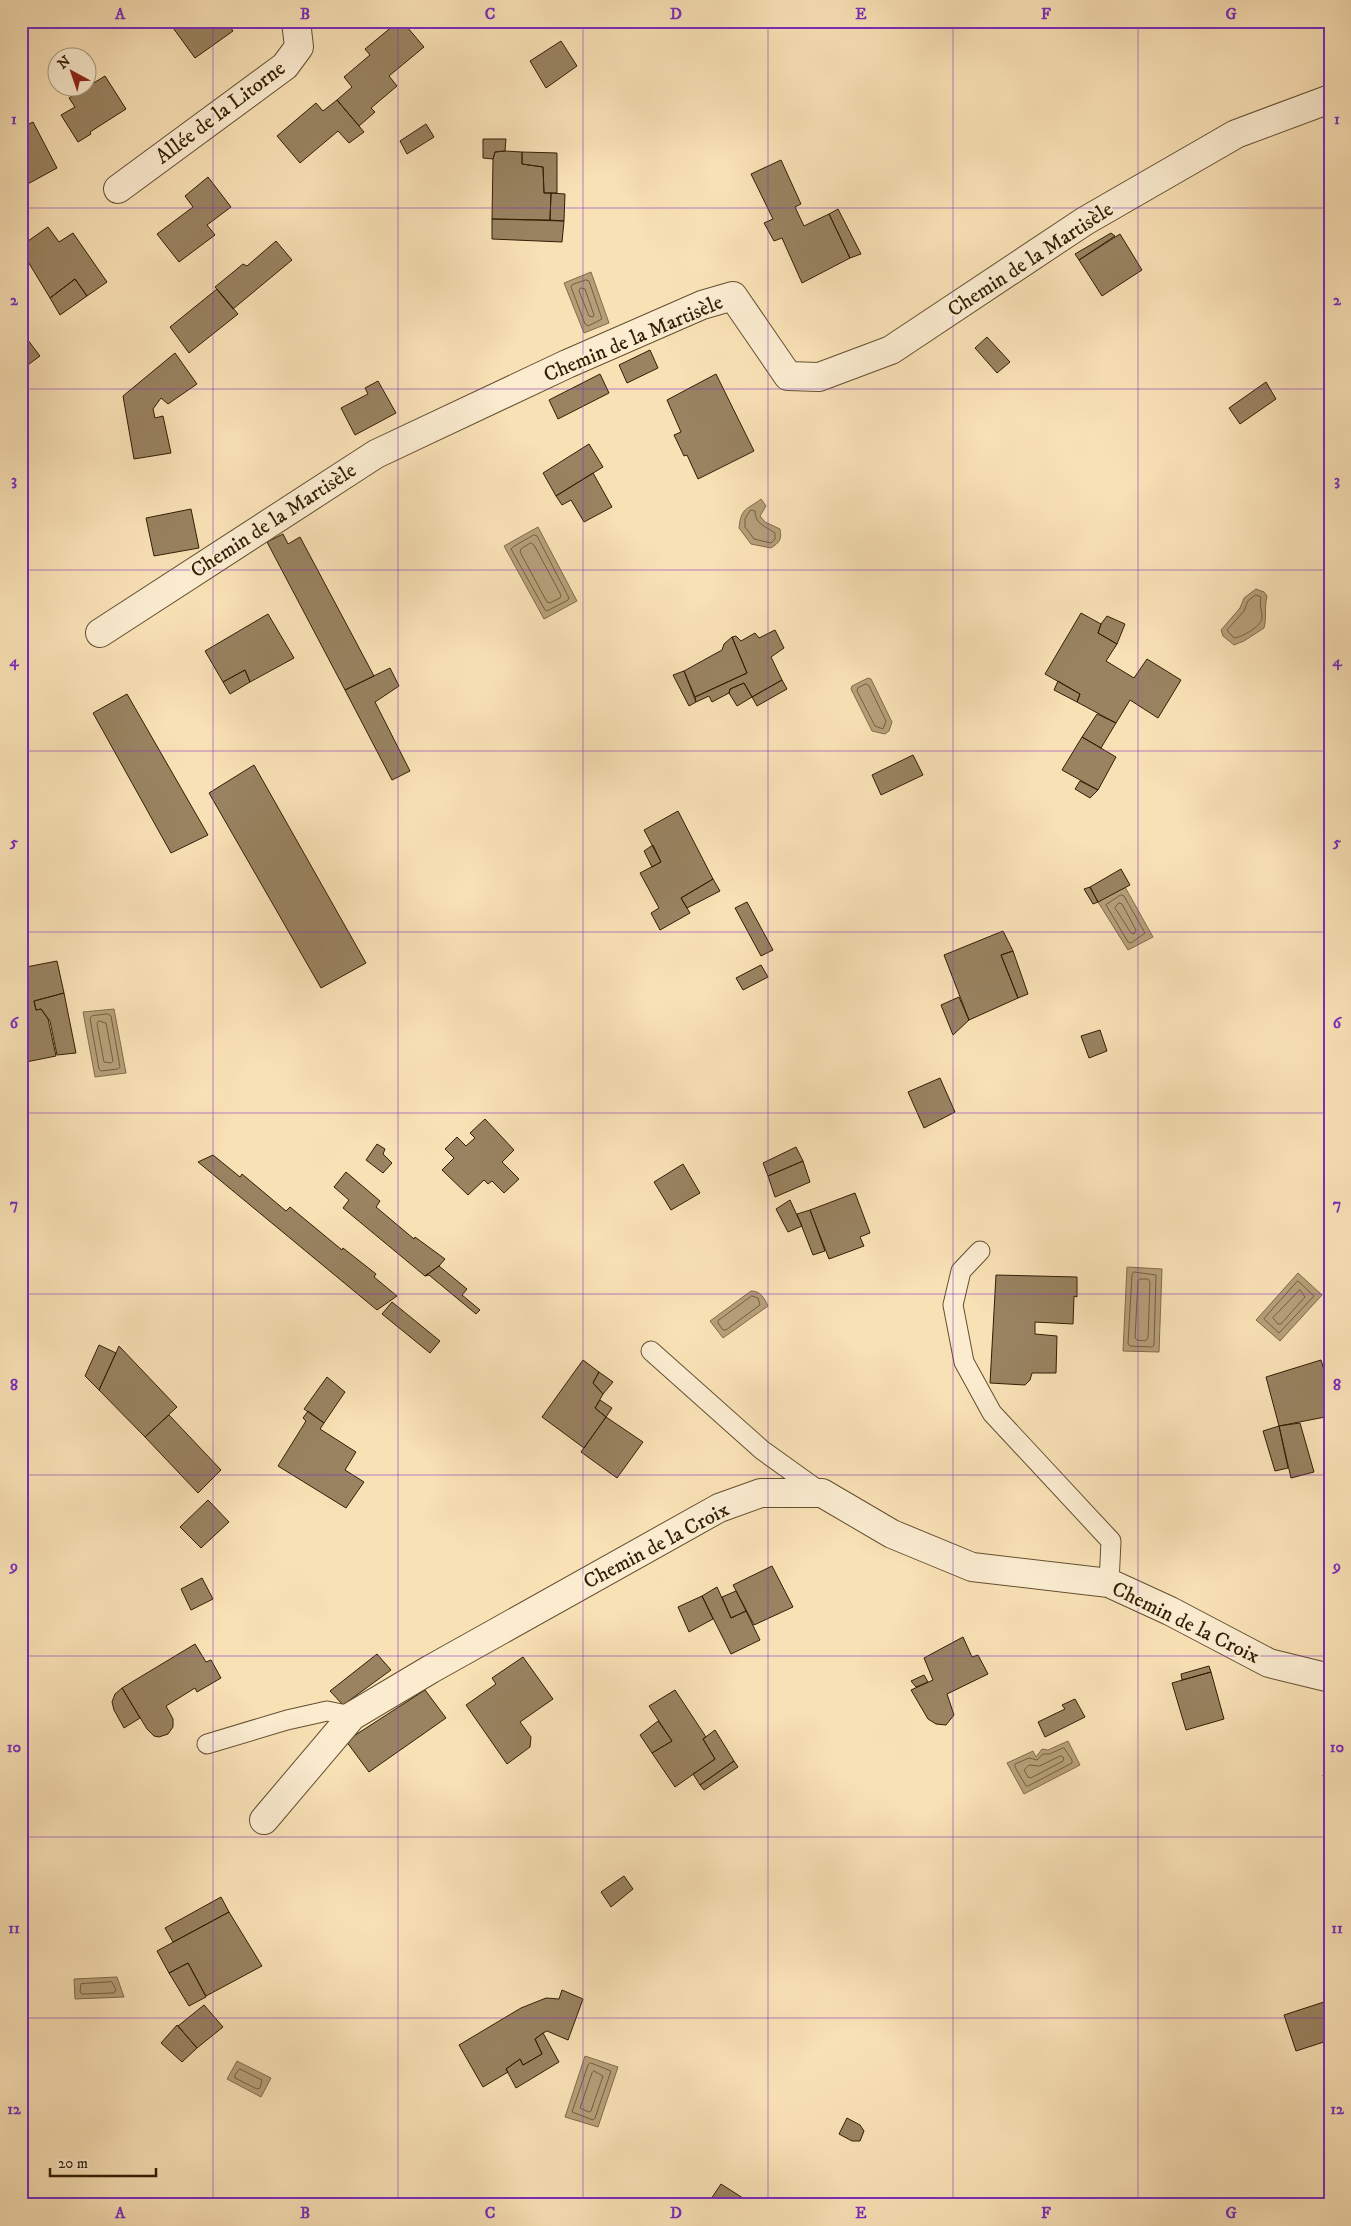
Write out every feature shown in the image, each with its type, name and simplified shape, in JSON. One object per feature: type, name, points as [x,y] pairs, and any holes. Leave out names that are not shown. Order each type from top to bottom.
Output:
[{"type":"street","name":"Allée de la Litorne","points":[[118,189],[285,66],[299,47],[296,21]]},
{"type":"street","name":"Chemin de la Martisèle","points":[[100,633],[376,454],[567,364],[702,305],[733,296],[788,376],[819,377],[891,350],[1085,221],[1236,134],[1330,99]]},
{"type":"street","name":"Chemin de la Croix","points":[[264,1820],[352,1716],[431,1669],[719,1508],[762,1493],[822,1493],[892,1534],[972,1567],[1109,1583],[1170,1611],[1269,1663],[1330,1678]]},
{"type":"lane","points":[[980,1251],[961,1271],[953,1305],[964,1362],[992,1413],[1111,1542],[1109,1583]]},
{"type":"lane","points":[[652,1351],[762,1450],[822,1493]]},
{"type":"lane","points":[[208,1744],[327,1710],[352,1716]]},
{"type":"water","points":[[591,272],[609,323],[584,333],[564,283]]},
{"type":"water","points":[[761,499],[766,506],[760,516],[765,522],[780,529],[780,540],[771,548],[751,544],[739,528],[743,512]]},
{"type":"water","points":[[538,527],[577,601],[544,619],[504,546]]},
{"type":"water","points":[[1256,589],[1264,592],[1267,596],[1264,628],[1234,645],[1223,636],[1221,630],[1240,608],[1244,598]]},
{"type":"water","points":[[868,678],[871,679],[892,722],[889,731],[885,734],[872,731],[851,689],[852,686]]},
{"type":"water","points":[[1125,887],[1153,937],[1128,950],[1098,902]]},
{"type":"water","points":[[114,1009],[126,1073],[95,1077],[83,1012]]},
{"type":"water","points":[[1127,1267],[1162,1269],[1159,1352],[1123,1351]]},
{"type":"water","points":[[1298,1273],[1322,1295],[1280,1341],[1256,1320]]},
{"type":"water","points":[[751,1291],[760,1294],[768,1306],[723,1338],[710,1321]]},
{"type":"water","points":[[1068,1741],[1080,1765],[1024,1794],[1007,1763],[1033,1751],[1036,1757],[1042,1749],[1048,1750]]},
{"type":"water","points":[[117,1977],[124,1997],[75,1999],[74,1979]]},
{"type":"water","points":[[585,2056],[618,2067],[598,2127],[565,2117]]},
{"type":"water","points":[[237,2061],[271,2078],[261,2097],[227,2079]]},
{"type":"building","points":[[168,21],[226,21],[233,31],[195,58]]},
{"type":"building","points":[[399,21],[402,21],[424,47],[389,76],[397,86],[371,108],[375,112],[359,126],[337,100],[352,87],[344,77],[370,55],[365,49]]},
{"type":"building","points":[[561,41],[577,66],[546,88],[530,61]]},
{"type":"building","points":[[105,76],[126,109],[78,142],[61,115],[75,107],[69,98],[98,98],[98,80]]},
{"type":"building","points":[[337,100],[364,132],[349,143],[338,131],[300,163],[277,136],[316,103],[323,111]]},
{"type":"building","points":[[33,122],[57,168],[24,186],[21,181],[21,128]]},
{"type":"building","points":[[426,124],[434,137],[407,154],[400,141]]},
{"type":"building","points":[[483,139],[506,139],[505,151],[495,152],[493,159],[483,158]]},
{"type":"building","points":[[495,152],[522,152],[522,164],[543,167],[544,193],[551,193],[550,220],[492,219],[493,159]]},
{"type":"building","points":[[522,152],[557,153],[557,193],[544,193],[543,167],[522,164]]},
{"type":"building","points":[[781,160],[801,204],[795,207],[804,226],[829,214],[850,258],[802,283],[782,238],[774,241],[764,223],[773,219],[751,174]]},
{"type":"building","points":[[208,177],[231,207],[207,225],[215,235],[179,262],[157,234],[193,207],[185,196]]},
{"type":"building","points":[[551,193],[565,194],[564,221],[550,220]]},
{"type":"building","points":[[838,209],[861,254],[850,258],[829,214]]},
{"type":"building","points":[[492,219],[564,221],[562,242],[492,239]]},
{"type":"building","points":[[48,227],[59,242],[73,233],[107,282],[87,296],[75,279],[50,298],[21,250],[21,246]]},
{"type":"building","points":[[1111,233],[1115,236],[1079,260],[1075,254]]},
{"type":"building","points":[[1120,234],[1142,270],[1102,296],[1079,260]]},
{"type":"building","points":[[276,241],[292,260],[233,309],[215,287],[243,264],[247,266]]},
{"type":"building","points":[[75,279],[87,296],[60,315],[50,298]]},
{"type":"building","points":[[217,289],[238,314],[189,353],[170,327]]},
{"type":"building","points":[[21,331],[40,356],[21,370]]},
{"type":"building","points":[[987,337],[1010,362],[997,373],[975,348]]},
{"type":"building","points":[[650,350],[658,368],[627,383],[619,365]]},
{"type":"building","points":[[175,353],[197,384],[168,404],[161,398],[153,409],[155,418],[163,416],[171,453],[134,459],[123,396]]},
{"type":"building","points":[[600,374],[609,393],[558,419],[549,400]]},
{"type":"building","points":[[716,374],[754,451],[698,479],[687,455],[684,456],[674,435],[681,432],[667,400]]},
{"type":"building","points":[[378,381],[396,413],[355,435],[341,408],[368,394],[365,388]]},
{"type":"building","points":[[1266,382],[1276,399],[1240,424],[1229,408]]},
{"type":"building","points":[[589,444],[603,467],[556,496],[543,473]]},
{"type":"building","points":[[593,473],[612,507],[584,522],[571,500],[562,505],[556,496]]},
{"type":"building","points":[[191,509],[199,548],[154,556],[146,518]]},
{"type":"building","points":[[283,534],[288,544],[300,537],[374,676],[345,690],[267,542]]},
{"type":"building","points":[[1081,613],[1101,624],[1098,633],[1117,644],[1106,661],[1134,678],[1147,659],[1181,680],[1158,718],[1130,700],[1116,723],[1077,702],[1080,694],[1045,674]]},
{"type":"building","points":[[268,614],[294,658],[250,682],[245,670],[223,682],[205,651]]},
{"type":"building","points":[[1107,616],[1125,624],[1117,644],[1098,633],[1101,624]]},
{"type":"building","points":[[775,630],[784,648],[771,657],[782,680],[752,697],[744,683],[730,689],[729,693],[712,702],[709,696],[696,702],[695,697],[747,673],[732,637],[736,636],[741,641],[755,633],[759,638]]},
{"type":"building","points":[[732,637],[747,673],[695,697],[684,671],[722,650],[724,644]]},
{"type":"building","points":[[390,668],[399,686],[375,702],[410,771],[392,780],[345,690]]},
{"type":"building","points":[[245,670],[250,682],[230,694],[223,682]]},
{"type":"building","points":[[684,671],[696,702],[689,706],[673,675]]},
{"type":"building","points":[[782,680],[787,689],[757,706],[752,697]]},
{"type":"building","points":[[1058,681],[1080,694],[1077,702],[1054,690]]},
{"type":"building","points":[[744,683],[752,697],[737,706],[729,693],[730,689]]},
{"type":"building","points":[[127,694],[208,835],[171,853],[93,713]]},
{"type":"building","points":[[1097,714],[1116,723],[1101,748],[1082,737]]},
{"type":"building","points":[[1082,737],[1116,757],[1098,790],[1062,770]]},
{"type":"building","points":[[913,755],[923,775],[881,795],[872,775]]},
{"type":"building","points":[[254,765],[366,963],[321,988],[209,793]]},
{"type":"building","points":[[1080,781],[1098,790],[1090,798],[1075,789]]},
{"type":"building","points":[[678,811],[713,879],[681,898],[690,913],[660,930],[651,913],[659,908],[640,873],[661,862],[644,830]]},
{"type":"building","points":[[653,845],[661,862],[652,867],[644,851]]},
{"type":"building","points":[[1121,869],[1130,885],[1098,902],[1090,887]]},
{"type":"building","points":[[713,879],[720,891],[687,908],[681,898]]},
{"type":"building","points":[[1090,887],[1098,902],[1093,904],[1084,889]]},
{"type":"building","points":[[747,902],[773,950],[761,956],[735,908]]},
{"type":"building","points":[[1003,931],[1013,951],[1001,955],[1018,998],[969,1020],[944,955]]},
{"type":"building","points":[[1013,951],[1028,994],[1018,998],[1001,955]]},
{"type":"building","points":[[57,961],[64,993],[34,1001],[36,1010],[41,1009],[48,1019],[56,1056],[21,1063],[21,968]]},
{"type":"building","points":[[761,965],[768,977],[743,990],[736,978]]},
{"type":"building","points":[[64,993],[76,1053],[57,1055],[50,1021],[41,1009],[36,1010],[34,1001]]},
{"type":"building","points":[[959,997],[969,1020],[953,1035],[941,1005]]},
{"type":"building","points":[[1100,1030],[1107,1051],[1089,1058],[1081,1036]]},
{"type":"building","points":[[940,1078],[955,1112],[924,1128],[908,1092]]},
{"type":"building","points":[[485,1119],[514,1150],[502,1162],[519,1179],[504,1193],[492,1181],[488,1184],[484,1180],[468,1195],[442,1170],[454,1158],[445,1149],[457,1137],[466,1146],[475,1138],[470,1133]]},
{"type":"building","points":[[377,1144],[385,1149],[383,1154],[392,1163],[383,1173],[366,1160]]},
{"type":"building","points":[[796,1147],[803,1161],[768,1176],[763,1163]]},
{"type":"building","points":[[213,1155],[240,1177],[242,1174],[286,1211],[290,1207],[342,1250],[343,1248],[376,1274],[374,1277],[397,1296],[377,1310],[198,1162]]},
{"type":"building","points":[[803,1161],[810,1182],[775,1197],[768,1176]]},
{"type":"building","points":[[683,1164],[700,1193],[671,1210],[654,1182]]},
{"type":"building","points":[[346,1172],[380,1201],[376,1207],[414,1239],[415,1237],[445,1259],[439,1266],[425,1276],[343,1208],[349,1200],[334,1187]]},
{"type":"building","points":[[855,1193],[870,1233],[860,1237],[864,1246],[829,1259],[810,1210]]},
{"type":"building","points":[[790,1200],[802,1226],[788,1232],[776,1209]]},
{"type":"building","points":[[810,1210],[825,1251],[813,1255],[797,1214]]},
{"type":"building","points":[[439,1266],[467,1289],[462,1295],[480,1310],[476,1314],[429,1275],[425,1276]]},
{"type":"building","points":[[996,1275],[1077,1277],[1077,1297],[1074,1296],[1073,1324],[1035,1322],[1035,1334],[1057,1336],[1056,1373],[1032,1373],[1030,1380],[1025,1385],[990,1383]]},
{"type":"building","points":[[392,1302],[440,1341],[430,1353],[382,1314]]},
{"type":"building","points":[[99,1345],[116,1353],[99,1390],[85,1376]]},
{"type":"building","points":[[119,1346],[177,1407],[145,1437],[99,1390]]},
{"type":"building","points":[[583,1360],[599,1372],[593,1383],[603,1394],[595,1408],[606,1417],[584,1448],[542,1417]]},
{"type":"building","points":[[1321,1360],[1330,1390],[1330,1416],[1279,1426],[1266,1377]]},
{"type":"building","points":[[599,1372],[613,1382],[603,1394],[593,1383]]},
{"type":"building","points":[[327,1377],[345,1392],[324,1423],[304,1409]]},
{"type":"building","points":[[600,1400],[612,1408],[606,1417],[595,1408]]},
{"type":"building","points":[[308,1411],[324,1423],[320,1429],[356,1452],[345,1470],[364,1482],[346,1508],[278,1466],[306,1421],[303,1418]]},
{"type":"building","points":[[169,1415],[221,1470],[198,1493],[145,1437]]},
{"type":"building","points":[[606,1417],[643,1442],[617,1478],[581,1452]]},
{"type":"building","points":[[1300,1423],[1314,1472],[1291,1478],[1279,1426]]},
{"type":"building","points":[[1279,1426],[1288,1468],[1275,1471],[1263,1431]]},
{"type":"building","points":[[208,1500],[229,1522],[201,1548],[180,1527]]},
{"type":"building","points":[[772,1566],[793,1607],[754,1625],[733,1585]]},
{"type":"building","points":[[202,1578],[213,1599],[191,1610],[181,1589]]},
{"type":"building","points":[[717,1587],[731,1618],[746,1611],[760,1640],[731,1654],[702,1596]]},
{"type":"building","points":[[736,1591],[746,1611],[731,1618],[722,1597]]},
{"type":"building","points":[[702,1596],[713,1619],[689,1632],[678,1607]]},
{"type":"building","points":[[963,1637],[972,1657],[978,1655],[988,1674],[947,1694],[954,1715],[946,1725],[936,1724],[928,1719],[911,1690],[933,1680],[924,1658]]},
{"type":"building","points":[[195,1644],[206,1662],[211,1660],[221,1678],[197,1692],[195,1688],[166,1706],[173,1719],[173,1727],[168,1734],[159,1737],[154,1736],[147,1729],[122,1688]]},
{"type":"building","points":[[377,1654],[391,1670],[343,1705],[330,1691]]},
{"type":"building","points":[[523,1657],[553,1699],[520,1722],[531,1737],[530,1747],[507,1764],[466,1705],[496,1684],[492,1678]]},
{"type":"building","points":[[1209,1666],[1211,1672],[1182,1680],[1181,1674]]},
{"type":"building","points":[[1211,1672],[1224,1719],[1186,1730],[1172,1683]]},
{"type":"building","points":[[924,1675],[928,1682],[916,1687],[911,1681]]},
{"type":"building","points":[[122,1688],[140,1718],[124,1728],[114,1710],[112,1702],[115,1694]]},
{"type":"building","points":[[425,1690],[446,1718],[369,1772],[346,1741]]},
{"type":"building","points":[[675,1690],[706,1737],[703,1739],[715,1759],[675,1787],[652,1753],[672,1741],[649,1706]]},
{"type":"building","points":[[1075,1699],[1085,1717],[1045,1737],[1038,1722],[1065,1709],[1062,1705]]},
{"type":"building","points":[[658,1721],[672,1741],[652,1753],[640,1735]]},
{"type":"building","points":[[715,1730],[734,1761],[700,1785],[693,1774],[715,1759],[703,1739]]},
{"type":"building","points":[[734,1761],[738,1767],[704,1790],[700,1785]]},
{"type":"building","points":[[1330,1772],[1330,1801],[1323,1775]]},
{"type":"building","points":[[624,1876],[633,1889],[611,1907],[601,1892]]},
{"type":"building","points":[[221,1897],[229,1912],[173,1942],[165,1928]]},
{"type":"building","points":[[229,1912],[262,1966],[206,1996],[188,1963],[169,1973],[157,1951]]},
{"type":"building","points":[[188,1963],[206,1997],[189,2006],[169,1973]]},
{"type":"building","points":[[562,1990],[583,1999],[568,2040],[547,2031],[543,2033],[535,2039],[542,2054],[523,2065],[520,2059],[506,2069],[508,2072],[483,2087],[459,2045],[521,2008],[546,1998],[559,1999]]},
{"type":"building","points":[[1330,2000],[1330,2040],[1296,2051],[1284,2015]]},
{"type":"building","points":[[204,2005],[223,2027],[197,2048],[178,2026]]},
{"type":"building","points":[[177,2025],[197,2048],[182,2062],[161,2043]]},
{"type":"building","points":[[543,2033],[559,2062],[516,2088],[506,2069],[520,2059],[523,2065],[542,2054],[535,2039]]},
{"type":"building","points":[[847,2118],[860,2125],[864,2131],[860,2141],[852,2141],[839,2134]]},
{"type":"building","points":[[721,2184],[746,2200],[743,2205],[707,2205]]}]
